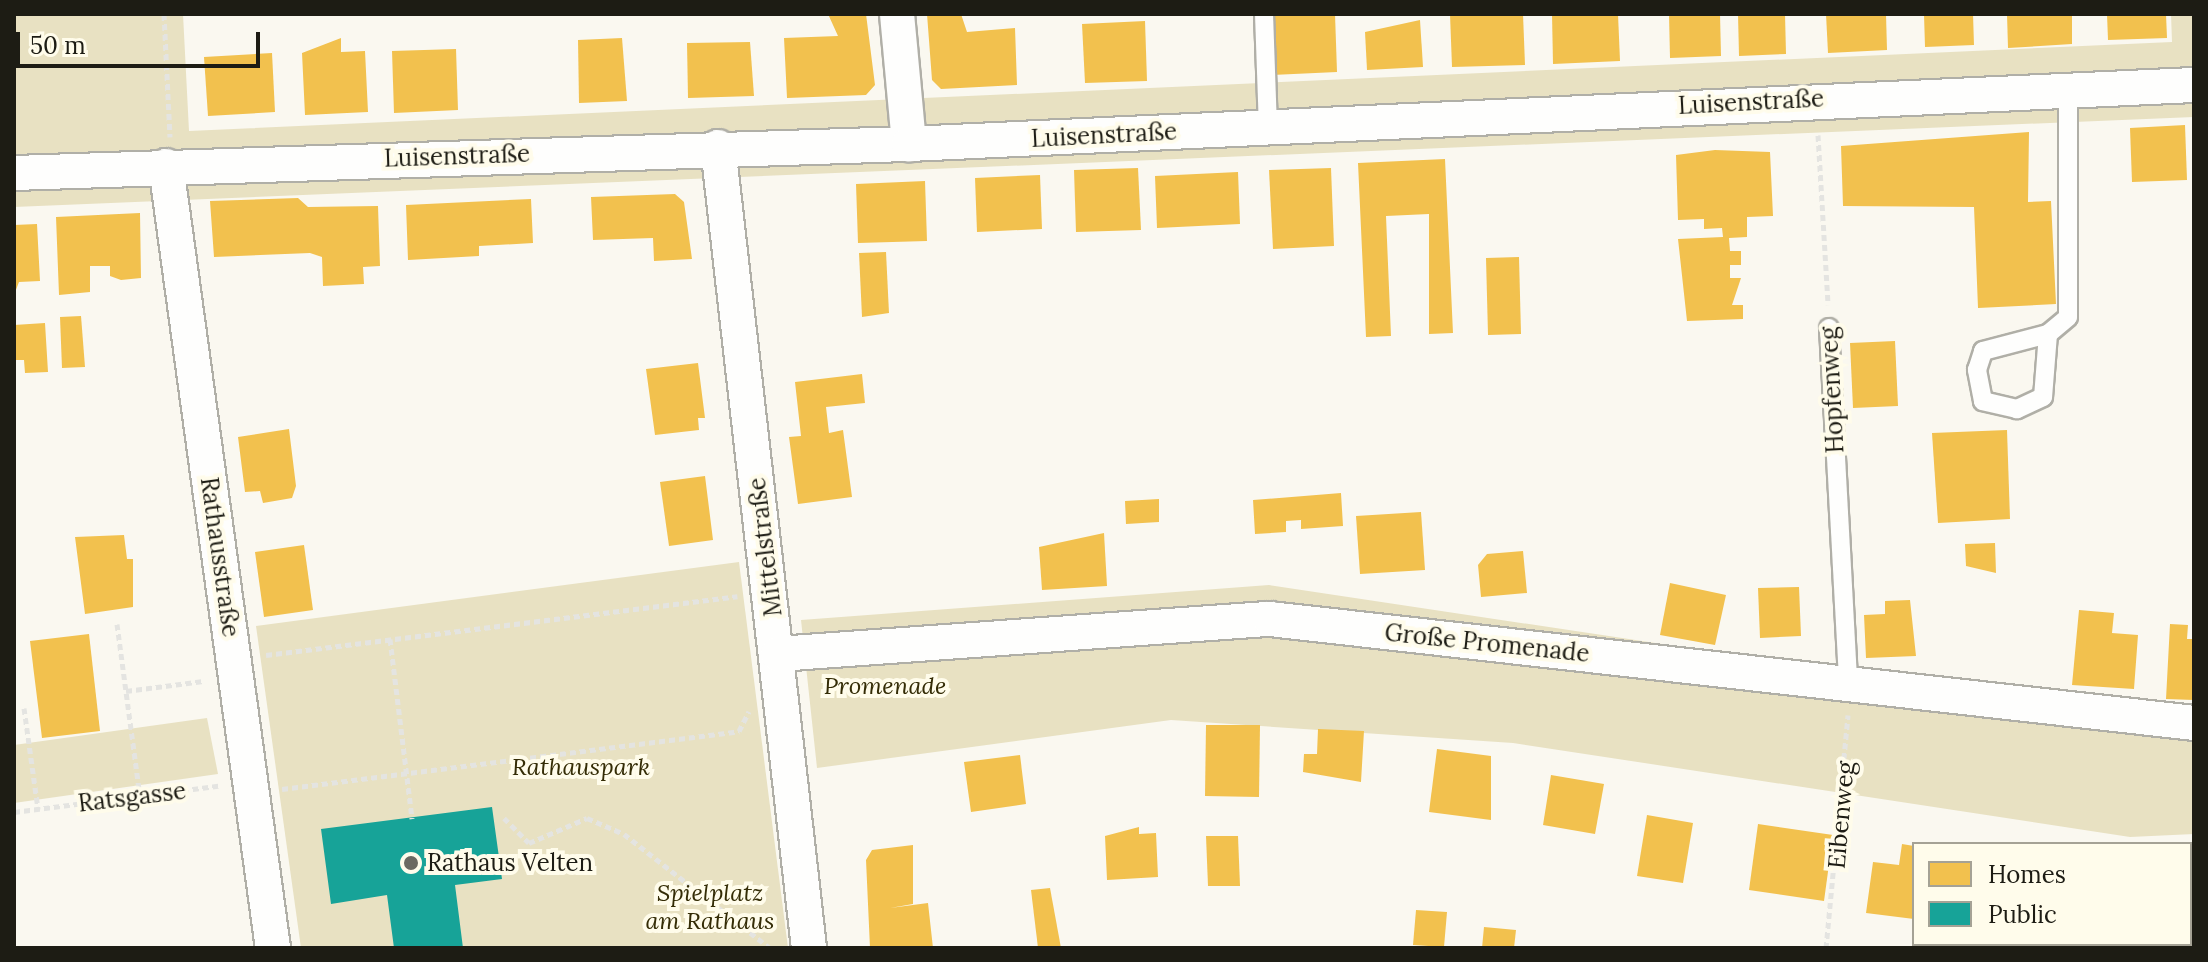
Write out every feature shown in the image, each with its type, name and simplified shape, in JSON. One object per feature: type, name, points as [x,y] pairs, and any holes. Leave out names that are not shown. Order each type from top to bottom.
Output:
[{"type":"street","points":[[897,14],[909,144]]},
{"type":"street","name":"Luisenstraße","points":[[14,173],[718,147],[909,144],[1816,98],[2194,85]]},
{"type":"street","name":"Mittelstraße","points":[[718,147],[771,592],[809,948]]},
{"type":"street","name":"Rathausstraße","points":[[166,166],[273,948]]},
{"type":"street","name":"Große Promenade","points":[[778,654],[1270,619],[2194,723]]},
{"type":"lane","points":[[1264,14],[1268,126]]},
{"type":"lane","points":[[2048,334],[2043,397],[2017,409],[1983,401],[1977,370],[1983,351],[2048,334],[2068,317],[2068,90]]},
{"type":"lane","name":"Hopfenweg","points":[[1829,328],[1848,682]]},
{"type":"path","points":[[164,14],[172,123],[166,166]]},
{"type":"path","name":"Hopfenweg","points":[[1816,98],[1829,328]]},
{"type":"path","points":[[126,691],[390,639],[771,592]]},
{"type":"path","points":[[117,624],[140,796]]},
{"type":"path","points":[[390,639],[412,819]]},
{"type":"path","name":"Eibenweg","points":[[1826,948],[1846,790],[1848,682]]},
{"type":"path","name":"Ratsgasse","points":[[14,812],[140,796],[406,773],[739,731],[758,693],[782,689]]},
{"type":"path","points":[[24,708],[38,809]]},
{"type":"path","points":[[504,818],[529,843],[587,818],[624,834],[770,948]]},
{"type":"green space","points":[[14,14],[183,14],[189,131],[2172,42],[2171,14],[2194,14],[2194,117],[14,207]]},
{"type":"green space","name":"Rathauspark","points":[[739,562],[788,948],[301,948],[256,626]]},
{"type":"green space","name":"Promenade","points":[[1269,585],[1841,671],[2194,704],[2194,834],[2130,837],[1513,743],[1171,720],[817,768],[801,620]]},
{"type":"green space","points":[[207,718],[218,774],[14,803],[14,745]]},
{"type":"building: Homes","points":[[828,14],[866,14],[875,85],[866,95],[787,98],[784,38],[838,36]]},
{"type":"building: Homes","points":[[927,14],[961,14],[967,32],[1015,28],[1017,85],[941,89],[932,80]]},
{"type":"building: Homes","points":[[1335,14],[1337,72],[1272,75],[1270,16]]},
{"type":"building: Homes","points":[[1450,14],[1523,14],[1525,65],[1452,67]]},
{"type":"building: Homes","points":[[1552,14],[1618,14],[1620,61],[1553,64]]},
{"type":"building: Homes","points":[[1669,14],[1720,14],[1721,56],[1670,58]]},
{"type":"building: Homes","points":[[1738,14],[1785,14],[1786,54],[1739,56]]},
{"type":"building: Homes","points":[[1826,14],[1886,14],[1887,50],[1828,53]]},
{"type":"building: Homes","points":[[1924,14],[1973,14],[1974,45],[1925,47]]},
{"type":"building: Homes","points":[[2007,14],[2072,14],[2072,44],[2008,48]]},
{"type":"building: Homes","points":[[2107,14],[2166,14],[2167,38],[2108,40]]},
{"type":"building: Homes","points":[[1420,20],[1423,67],[1367,70],[1365,32]]},
{"type":"building: Homes","points":[[1145,21],[1147,81],[1085,83],[1082,24]]},
{"type":"building: Homes","points":[[341,38],[341,52],[365,51],[368,112],[305,115],[302,53]]},
{"type":"building: Homes","points":[[622,38],[627,101],[579,103],[578,40]]},
{"type":"building: Homes","points":[[750,42],[754,96],[688,98],[687,43]]},
{"type":"building: Homes","points":[[456,49],[458,110],[394,113],[392,51]]},
{"type":"building: Homes","points":[[272,53],[275,112],[208,116],[204,57]]},
{"type":"building: Homes","points":[[2185,125],[2187,180],[2132,182],[2130,128]]},
{"type":"building: Homes","points":[[2029,132],[2028,202],[2051,201],[2056,304],[1978,308],[1974,207],[1843,206],[1841,146]]},
{"type":"building: Homes","points":[[1715,150],[1770,152],[1773,216],[1747,217],[1747,237],[1729,238],[1730,251],[1741,251],[1741,265],[1730,265],[1730,278],[1741,278],[1732,305],[1743,305],[1743,319],[1687,321],[1678,239],[1723,237],[1722,228],[1704,229],[1704,219],[1678,220],[1676,155]]},
{"type":"building: Homes","points":[[1445,159],[1453,333],[1429,334],[1429,214],[1386,216],[1391,336],[1366,337],[1358,163]]},
{"type":"building: Homes","points":[[1138,168],[1141,230],[1076,232],[1074,170]]},
{"type":"building: Homes","points":[[1331,168],[1334,246],[1273,249],[1269,170]]},
{"type":"building: Homes","points":[[1238,172],[1240,224],[1157,228],[1155,176]]},
{"type":"building: Homes","points":[[1040,175],[1042,229],[977,232],[975,178]]},
{"type":"building: Homes","points":[[925,181],[927,241],[858,243],[856,184]]},
{"type":"building: Homes","points":[[675,194],[684,202],[692,259],[654,261],[653,238],[593,240],[591,197]]},
{"type":"building: Homes","points":[[298,198],[308,207],[378,206],[380,266],[363,267],[364,284],[323,286],[322,257],[310,253],[214,257],[210,201]]},
{"type":"building: Homes","points":[[531,199],[533,243],[479,246],[479,256],[408,260],[406,205]]},
{"type":"building: Homes","points":[[140,213],[141,278],[121,280],[110,276],[110,266],[90,266],[90,292],[59,295],[56,217]]},
{"type":"building: Homes","points":[[37,224],[40,281],[19,282],[14,295],[14,225]]},
{"type":"building: Homes","points":[[886,252],[889,313],[862,317],[859,253]]},
{"type":"building: Homes","points":[[1519,257],[1521,334],[1488,335],[1486,258]]},
{"type":"building: Homes","points":[[81,316],[85,367],[62,368],[60,317]]},
{"type":"building: Homes","points":[[45,323],[48,372],[25,373],[24,360],[14,360],[14,325]]},
{"type":"building: Homes","points":[[1895,341],[1898,406],[1853,408],[1850,343]]},
{"type":"building: Homes","points":[[698,363],[705,418],[698,418],[699,430],[655,435],[646,369]]},
{"type":"building: Homes","points":[[862,374],[865,403],[826,407],[829,433],[843,430],[852,497],[798,504],[789,437],[801,436],[795,382]]},
{"type":"building: Homes","points":[[289,429],[296,486],[292,498],[263,503],[260,491],[245,492],[238,437]]},
{"type":"building: Homes","points":[[2007,430],[2010,519],[1938,523],[1932,433]]},
{"type":"building: Homes","points":[[705,476],[713,540],[669,546],[660,482]]},
{"type":"building: Homes","points":[[1341,493],[1343,526],[1301,529],[1301,520],[1286,521],[1286,532],[1255,534],[1253,500]]},
{"type":"building: Homes","points":[[1159,499],[1159,522],[1126,524],[1125,501]]},
{"type":"building: Homes","points":[[1421,512],[1425,570],[1360,574],[1356,516]]},
{"type":"building: Homes","points":[[1104,533],[1107,586],[1042,590],[1039,547]]},
{"type":"building: Homes","points":[[124,535],[127,559],[133,559],[133,607],[85,614],[75,537]]},
{"type":"building: Homes","points":[[1995,543],[1996,573],[1966,566],[1965,544]]},
{"type":"building: Homes","points":[[304,545],[313,610],[264,617],[255,552]]},
{"type":"building: Homes","points":[[1523,551],[1527,593],[1481,597],[1478,565],[1487,554]]},
{"type":"building: Homes","points":[[1670,583],[1726,595],[1715,645],[1660,635]]},
{"type":"building: Homes","points":[[1799,587],[1801,636],[1760,638],[1758,588]]},
{"type":"building: Homes","points":[[1910,600],[1916,656],[1866,658],[1864,615],[1885,614],[1885,601]]},
{"type":"building: Homes","points":[[2079,610],[2114,613],[2112,633],[2138,635],[2134,689],[2072,685]]},
{"type":"building: Homes","points":[[2170,624],[2188,625],[2187,639],[2194,639],[2194,700],[2166,699]]},
{"type":"building: Homes","points":[[89,634],[100,731],[42,738],[30,641]]},
{"type":"building: Homes","points":[[1206,725],[1260,725],[1259,797],[1205,796]]},
{"type":"building: Homes","points":[[1318,729],[1364,731],[1361,782],[1303,772],[1304,754],[1317,754]]},
{"type":"building: Homes","points":[[1437,749],[1491,756],[1491,820],[1429,812]]},
{"type":"building: Homes","points":[[1020,755],[1026,804],[971,812],[964,762]]},
{"type":"building: Homes","points":[[1551,775],[1604,784],[1595,834],[1543,825]]},
{"type":"building: Homes","points":[[1647,815],[1693,823],[1683,883],[1637,876]]},
{"type":"building: Homes","points":[[1758,824],[1833,835],[1824,901],[1749,890]]},
{"type":"building: Homes","points":[[1139,827],[1139,834],[1156,833],[1158,877],[1107,880],[1105,836]]},
{"type":"building: Homes","points":[[1206,836],[1238,836],[1240,886],[1208,886]]},
{"type":"building: Homes","points":[[1902,844],[1912,846],[1912,919],[1866,913],[1873,862],[1899,865]]},
{"type":"building: Homes","points":[[913,845],[913,904],[890,908],[928,903],[933,948],[870,948],[866,860],[872,850]]},
{"type":"building: Homes","points":[[2192,867],[2194,867],[2192,925]]},
{"type":"building: Homes","points":[[1050,888],[1061,948],[1038,948],[1031,890]]},
{"type":"building: Homes","points":[[1416,910],[1447,912],[1444,947],[1413,945]]},
{"type":"building: Homes","points":[[1484,927],[1516,930],[1514,948],[1482,948]]},
{"type":"building: Public","name":"Rathaus Velten","points":[[492,807],[502,879],[455,885],[463,948],[394,948],[387,895],[331,904],[321,829]]},
{"type":"place","name":"Rathaus Velten","points":[[411,863]]},
{"type":"park label","name":"Spielplatz am Rathaus","points":[[710,907]]}]
